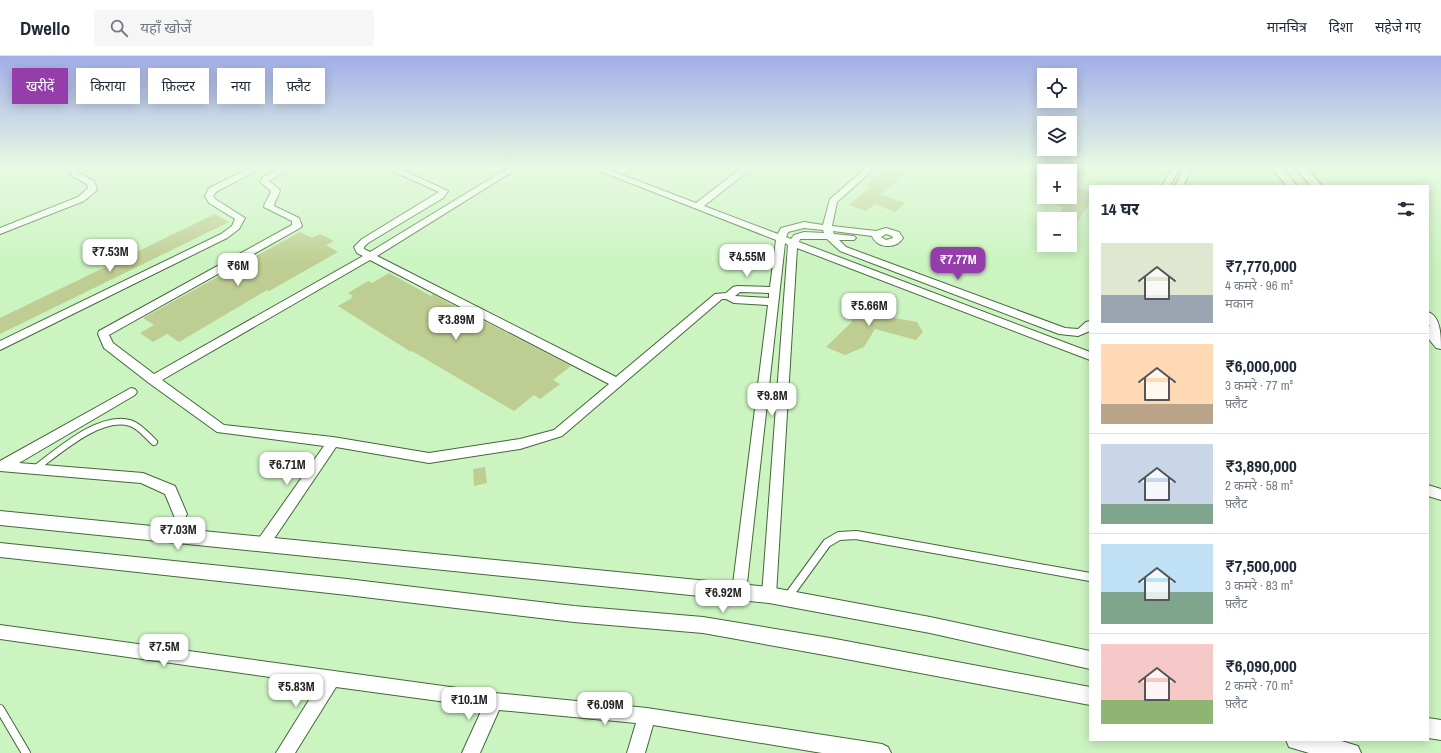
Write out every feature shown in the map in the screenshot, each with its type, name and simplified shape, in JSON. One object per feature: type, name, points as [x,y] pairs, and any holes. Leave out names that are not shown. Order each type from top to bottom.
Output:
[{"type":"street","points":[[0,231],[78,201]]},
{"type":"street","points":[[0,346],[224,236],[236,227],[240,218],[212,201]]},
{"type":"street","points":[[271,201],[269,203],[270,207],[296,220],[297,226],[103,334],[108,345],[153,380],[221,429],[333,442],[429,458],[520,444],[558,433],[719,296],[729,296],[734,300],[774,296]]},
{"type":"street","points":[[432,201],[365,241],[358,247],[360,251],[617,382]]},
{"type":"street","points":[[153,380],[370,256],[461,201]]},
{"type":"street","points":[[680,201],[1089,356]]},
{"type":"street","points":[[697,207],[705,201]]},
{"type":"street","points":[[834,201],[829,232],[843,249],[1046,326],[1074,333],[1086,330],[1089,326]]},
{"type":"street","points":[[739,592],[781,239],[784,230],[804,225],[829,232],[878,237]]},
{"type":"street","points":[[769,595],[793,243],[797,237],[829,232]]},
{"type":"street","points":[[1429,317],[1441,332]]},
{"type":"street","points":[[1429,331],[1441,345]]},
{"type":"street","points":[[1,467],[131,392]]},
{"type":"street","points":[[262,545],[333,442]]},
{"type":"street","points":[[1,467],[36,468],[143,478],[170,490],[180,514]]},
{"type":"street","points":[[1429,490],[1441,495]]},
{"type":"street","points":[[0,518],[769,595],[930,625],[1089,660]]},
{"type":"street","points":[[0,550],[347,587],[574,614],[703,626],[830,647],[1089,696]]},
{"type":"street","points":[[0,632],[494,701],[648,716],[804,748],[882,753]]},
{"type":"street","points":[[285,753],[332,679]]},
{"type":"street","points":[[471,753],[494,701]]},
{"type":"street","points":[[636,753],[648,716]]},
{"type":"street","points":[[1429,728],[1441,730]]},
{"type":"street","points":[[1300,741],[1351,753]]},
{"type":"lane","points":[[36,468],[83,434],[108,423],[120,421],[131,423],[154,442]]},
{"type":"lane","points":[[787,598],[827,543],[839,536],[856,535],[1089,577]]},
{"type":"lane","points":[[0,709],[26,753]]},
{"type":"building","points":[[854,201],[898,201],[905,203],[895,212],[875,204],[866,211],[849,205]]},
{"type":"building","points":[[1077,201],[1089,201],[1089,204],[1078,221],[1077,212],[1061,212],[1063,207],[1054,204],[1077,204]]},
{"type":"building","points":[[215,214],[229,222],[0,334],[0,318]]},
{"type":"building","points":[[300,232],[312,238],[320,234],[334,241],[326,245],[338,252],[269,291],[267,290],[179,342],[167,334],[153,342],[140,333],[154,325],[143,318]]},
{"type":"building","points":[[389,273],[431,296],[433,294],[478,320],[480,319],[571,366],[553,380],[560,384],[540,399],[534,395],[514,411],[412,351],[411,352],[338,306],[352,298],[351,297],[353,296],[348,293],[368,281],[372,283]]},
{"type":"building","points":[[862,294],[869,310],[884,316],[917,322],[923,332],[916,340],[875,329],[864,347],[845,355],[826,347],[852,322],[842,296]]},
{"type":"building","points":[[485,467],[487,483],[474,486],[473,469]]}]
